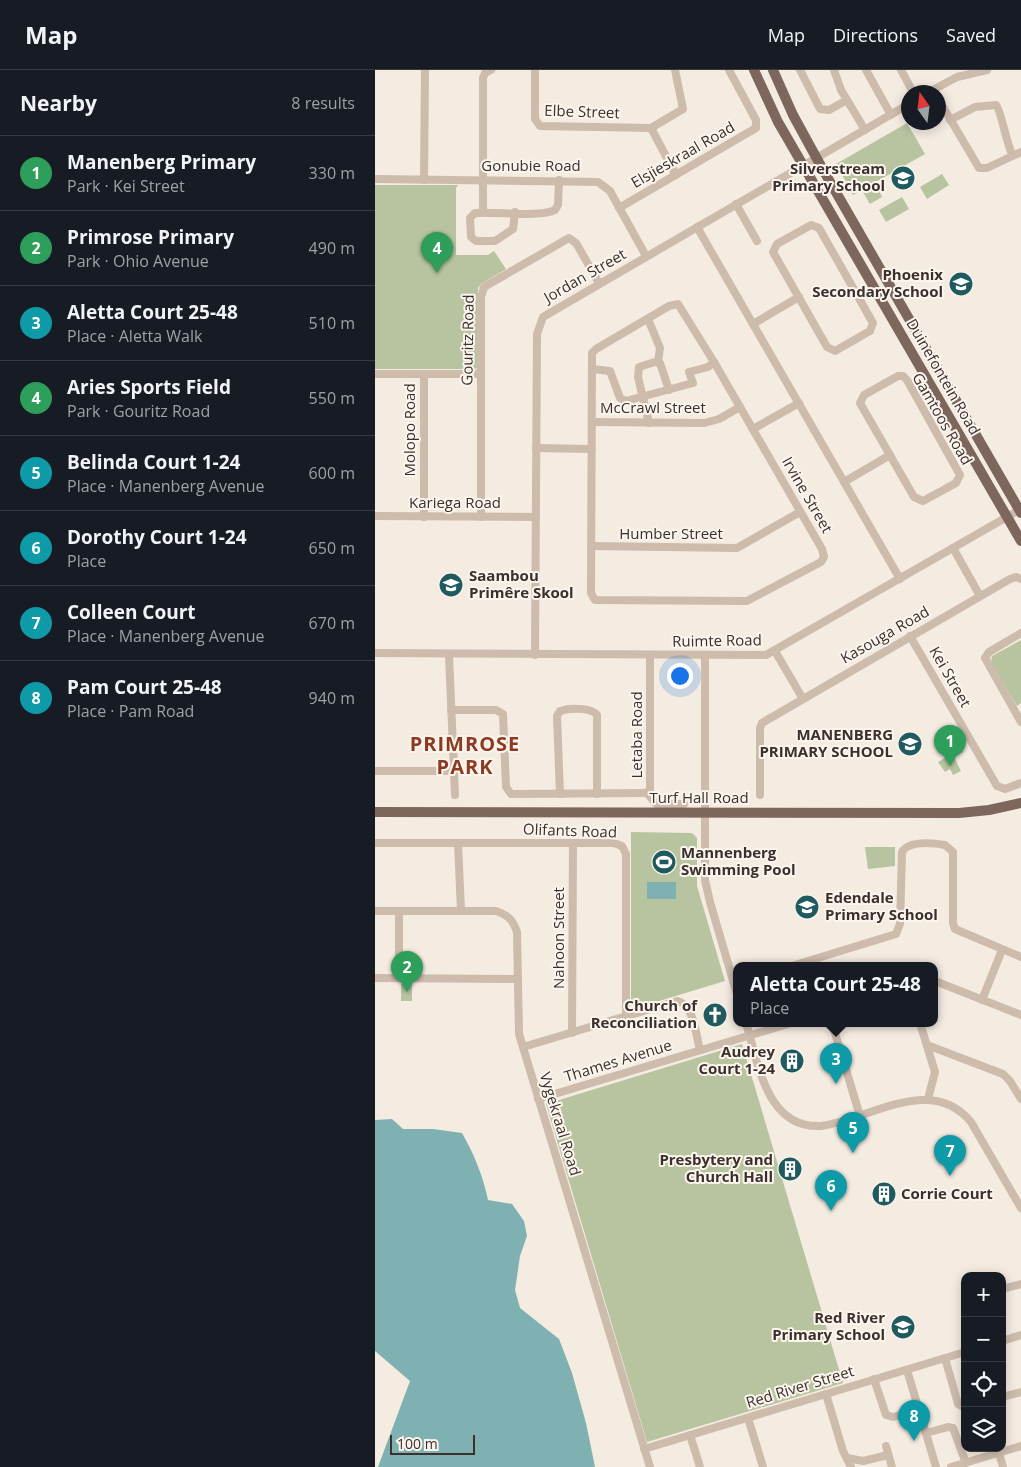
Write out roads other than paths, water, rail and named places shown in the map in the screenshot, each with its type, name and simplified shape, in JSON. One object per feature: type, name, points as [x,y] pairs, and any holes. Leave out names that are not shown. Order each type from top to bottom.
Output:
[{"type":"main road","name":"Duinefontein Road","points":[[754,70],[778,122],[1021,541]]},
{"type":"main road","name":"Duinefontein Road","points":[[773,70],[793,115],[817,158],[1020,511]]},
{"type":"main road","name":"Turf Hall Road","points":[[375,812],[959,813],[989,810],[1021,803]]},
{"type":"street","points":[[424,180],[425,70]]},
{"type":"street","points":[[483,212],[483,78],[486,72],[491,70]]},
{"type":"street","name":"Elbe Street","points":[[535,70],[535,120],[539,126],[651,128]]},
{"type":"street","points":[[675,70],[683,109],[651,128],[676,175]]},
{"type":"street","name":"Elsjieskraal Road","points":[[619,208],[756,128],[756,120],[729,70]]},
{"type":"street","points":[[800,70],[820,109],[829,110],[847,100]]},
{"type":"street","points":[[834,70],[847,100],[865,130]]},
{"type":"street","points":[[866,70],[891,114]]},
{"type":"street","points":[[901,70],[909,85]]},
{"type":"street","points":[[942,85],[960,73],[987,70]]},
{"type":"street","points":[[950,120],[975,107],[996,105],[999,108],[1005,139],[1013,154]]},
{"type":"street","name":"Jordan Street","points":[[535,655],[539,324],[548,313],[901,108]]},
{"type":"street","points":[[946,113],[979,168],[987,168],[1013,154],[1021,152]]},
{"type":"street","name":"Gonubie Road","points":[[375,179],[598,182],[607,187],[646,256]]},
{"type":"street","points":[[515,212],[513,229],[491,241],[476,241],[471,237],[470,220],[473,214],[483,212],[555,210],[558,205],[559,180]]},
{"type":"street","points":[[736,204],[757,240]]},
{"type":"street","points":[[813,225],[819,228],[872,320],[872,329],[838,350],[831,351],[799,297],[773,250],[777,244],[807,226],[813,225]]},
{"type":"street","points":[[697,227],[900,579]]},
{"type":"street","name":"Gouritz Road","points":[[481,517],[482,292],[488,283],[569,238],[576,243],[599,283]]},
{"type":"street","points":[[753,324],[799,297]]},
{"type":"street","name":"Irvine Street","points":[[673,304],[679,304],[823,551],[822,560],[747,602],[595,600],[591,593],[591,449],[594,350],[648,319],[673,304]]},
{"type":"street","points":[[648,319],[660,348],[658,362],[663,368],[669,390]]},
{"type":"street","points":[[649,423],[638,370],[642,365],[658,362]]},
{"type":"street","points":[[592,370],[608,369],[611,372],[622,400],[643,397],[693,383],[689,372],[714,362]]},
{"type":"street","points":[[375,374],[481,374]]},
{"type":"street","name":"Molopo Road","points":[[424,516],[425,374]]},
{"type":"street","name":"Gamtoos Road","points":[[901,376],[905,378],[912,388],[958,469],[960,478],[926,500],[919,501],[914,497],[890,455],[861,406],[860,400],[864,395],[901,376]]},
{"type":"street","points":[[753,429],[799,403]]},
{"type":"street","name":"McCrawl Street","points":[[592,422],[710,422],[726,416],[740,407]]},
{"type":"street","points":[[537,448],[591,449]]},
{"type":"street","points":[[844,482],[890,455]]},
{"type":"street","name":"Ruimte Road","points":[[375,653],[761,656],[775,651],[1020,511]]},
{"type":"street","name":"Humber Street","points":[[591,546],[737,548],[800,512]]},
{"type":"street","name":"Kariega Road","points":[[375,516],[536,517]]},
{"type":"street","points":[[953,548],[980,596]]},
{"type":"street","name":"Kasouga Road","points":[[760,794],[761,726],[803,698],[980,596],[1010,579],[1020,578]]},
{"type":"street","points":[[1021,633],[989,652],[985,658],[1021,722]]},
{"type":"street","name":"Kei Street","points":[[911,636],[997,786],[1003,790],[1021,783]]},
{"type":"street","points":[[775,651],[803,698]]},
{"type":"street","points":[[449,654],[455,795]]},
{"type":"street","name":"Letaba Road","points":[[451,710],[496,710],[503,714],[507,787],[511,794],[647,793],[650,789],[651,655]]},
{"type":"street","points":[[705,656],[707,889],[733,980]]},
{"type":"street","points":[[560,794],[557,717],[560,711],[566,710],[593,711],[597,715],[597,794]]},
{"type":"street","points":[[375,771],[454,771]]},
{"type":"street","points":[[647,793],[656,804],[684,804]]},
{"type":"street","name":"Olifants Road","points":[[375,843],[614,844],[622,846],[625,849],[626,1016]]},
{"type":"street","points":[[458,843],[461,911]]},
{"type":"street","name":"Nahoon Street","points":[[572,1033],[573,844]]},
{"type":"street","points":[[805,962],[896,934],[900,924],[902,852],[908,846],[917,844],[941,844],[951,848],[953,856],[953,923],[955,929],[1021,957]]},
{"type":"street","name":"Vygekraal Road","points":[[375,911],[496,911],[511,918],[517,932],[518,1029],[650,1467]]},
{"type":"street","points":[[399,911],[399,978]]},
{"type":"street","points":[[982,1000],[1002,950]]},
{"type":"street","points":[[375,978],[517,979]]},
{"type":"street","points":[[938,982],[1021,1015]]},
{"type":"street","points":[[523,1047],[672,1002],[682,1002],[689,1009],[700,1050]]},
{"type":"street","points":[[747,1027],[767,1093],[783,1113],[800,1123],[817,1127],[911,1100],[928,1099],[949,1104],[966,1116],[1021,1208]]},
{"type":"street","name":"Thames Avenue","points":[[538,1099],[777,1027]]},
{"type":"street","points":[[833,1027],[860,1116]]},
{"type":"street","points":[[921,1027],[935,1072],[928,1099]]},
{"type":"street","points":[[927,1045],[1003,1074],[1010,1081],[1021,1099]]},
{"type":"street","points":[[1006,1288],[1021,1284]]},
{"type":"street","points":[[1006,1340],[1021,1335]]},
{"type":"street","name":"Red River Street","points":[[644,1449],[961,1353]]},
{"type":"street","points":[[945,1358],[958,1404],[963,1407]]},
{"type":"street","points":[[907,1370],[936,1467]]},
{"type":"street","points":[[874,1379],[886,1415],[893,1417],[919,1410]]},
{"type":"street","points":[[1006,1396],[1021,1392]]},
{"type":"street","points":[[826,1394],[843,1451],[851,1467]]},
{"type":"street","points":[[747,1418],[763,1467]]},
{"type":"street","points":[[926,1433],[948,1427],[953,1428],[966,1462]]},
{"type":"street","points":[[690,1435],[700,1467]]},
{"type":"street","points":[[885,1446],[892,1467]]},
{"type":"street","points":[[951,1467],[1021,1446]]},
{"type":"street","points":[[999,1453],[1003,1467]]},
{"type":"street","points":[[847,1458],[863,1461],[888,1455]]},
{"type":"water","points":[[647,882],[676,882],[676,899],[647,899]]},
{"type":"water","points":[[392,1119],[403,1129],[433,1129],[462,1133],[478,1165],[488,1200],[512,1204],[524,1221],[527,1236],[520,1256],[515,1290],[520,1308],[559,1339],[572,1373],[586,1423],[595,1467],[378,1467],[410,1381],[375,1351],[375,1120]]},
{"type":"place","name":"Silverstream Primary School","points":[[903,178]]},
{"type":"place","name":"Aries Sports Field","points":[[437,273]]},
{"type":"place","name":"Phoenix Secondary School","points":[[961,284]]},
{"type":"place","name":"Saambou Primêre Skool","points":[[451,585]]},
{"type":"place","name":"MANENBERG PRIMARY SCHOOL","points":[[910,744]]},
{"type":"place","name":"Manenberg Primary","points":[[950,766]]},
{"type":"place","name":"Mannenberg Swimming Pool","points":[[664,862]]},
{"type":"place","name":"Edendale Primary School","points":[[807,907]]},
{"type":"place","name":"Primrose Primary","points":[[407,992]]},
{"type":"place","name":"Church of Reconciliation","points":[[715,1015]]},
{"type":"place","name":"Audrey Court 1-24","points":[[792,1061]]},
{"type":"place","name":"Aletta Court 25-48","points":[[836,1084]]},
{"type":"place","name":"Belinda Court 1-24","points":[[853,1153]]},
{"type":"place","name":"Presbytery and Church Hall","points":[[790,1169]]},
{"type":"place","name":"Colleen Court","points":[[950,1176]]},
{"type":"place","name":"Corrie Court","points":[[884,1194]]},
{"type":"place","name":"Dorothy Court 1-24","points":[[831,1211]]},
{"type":"place","name":"Red River Primary School","points":[[903,1327]]},
{"type":"place","name":"Pam Court 25-48","points":[[914,1441]]},
{"type":"district","name":"PRIMROSE PARK","points":[[465,756]]}]
